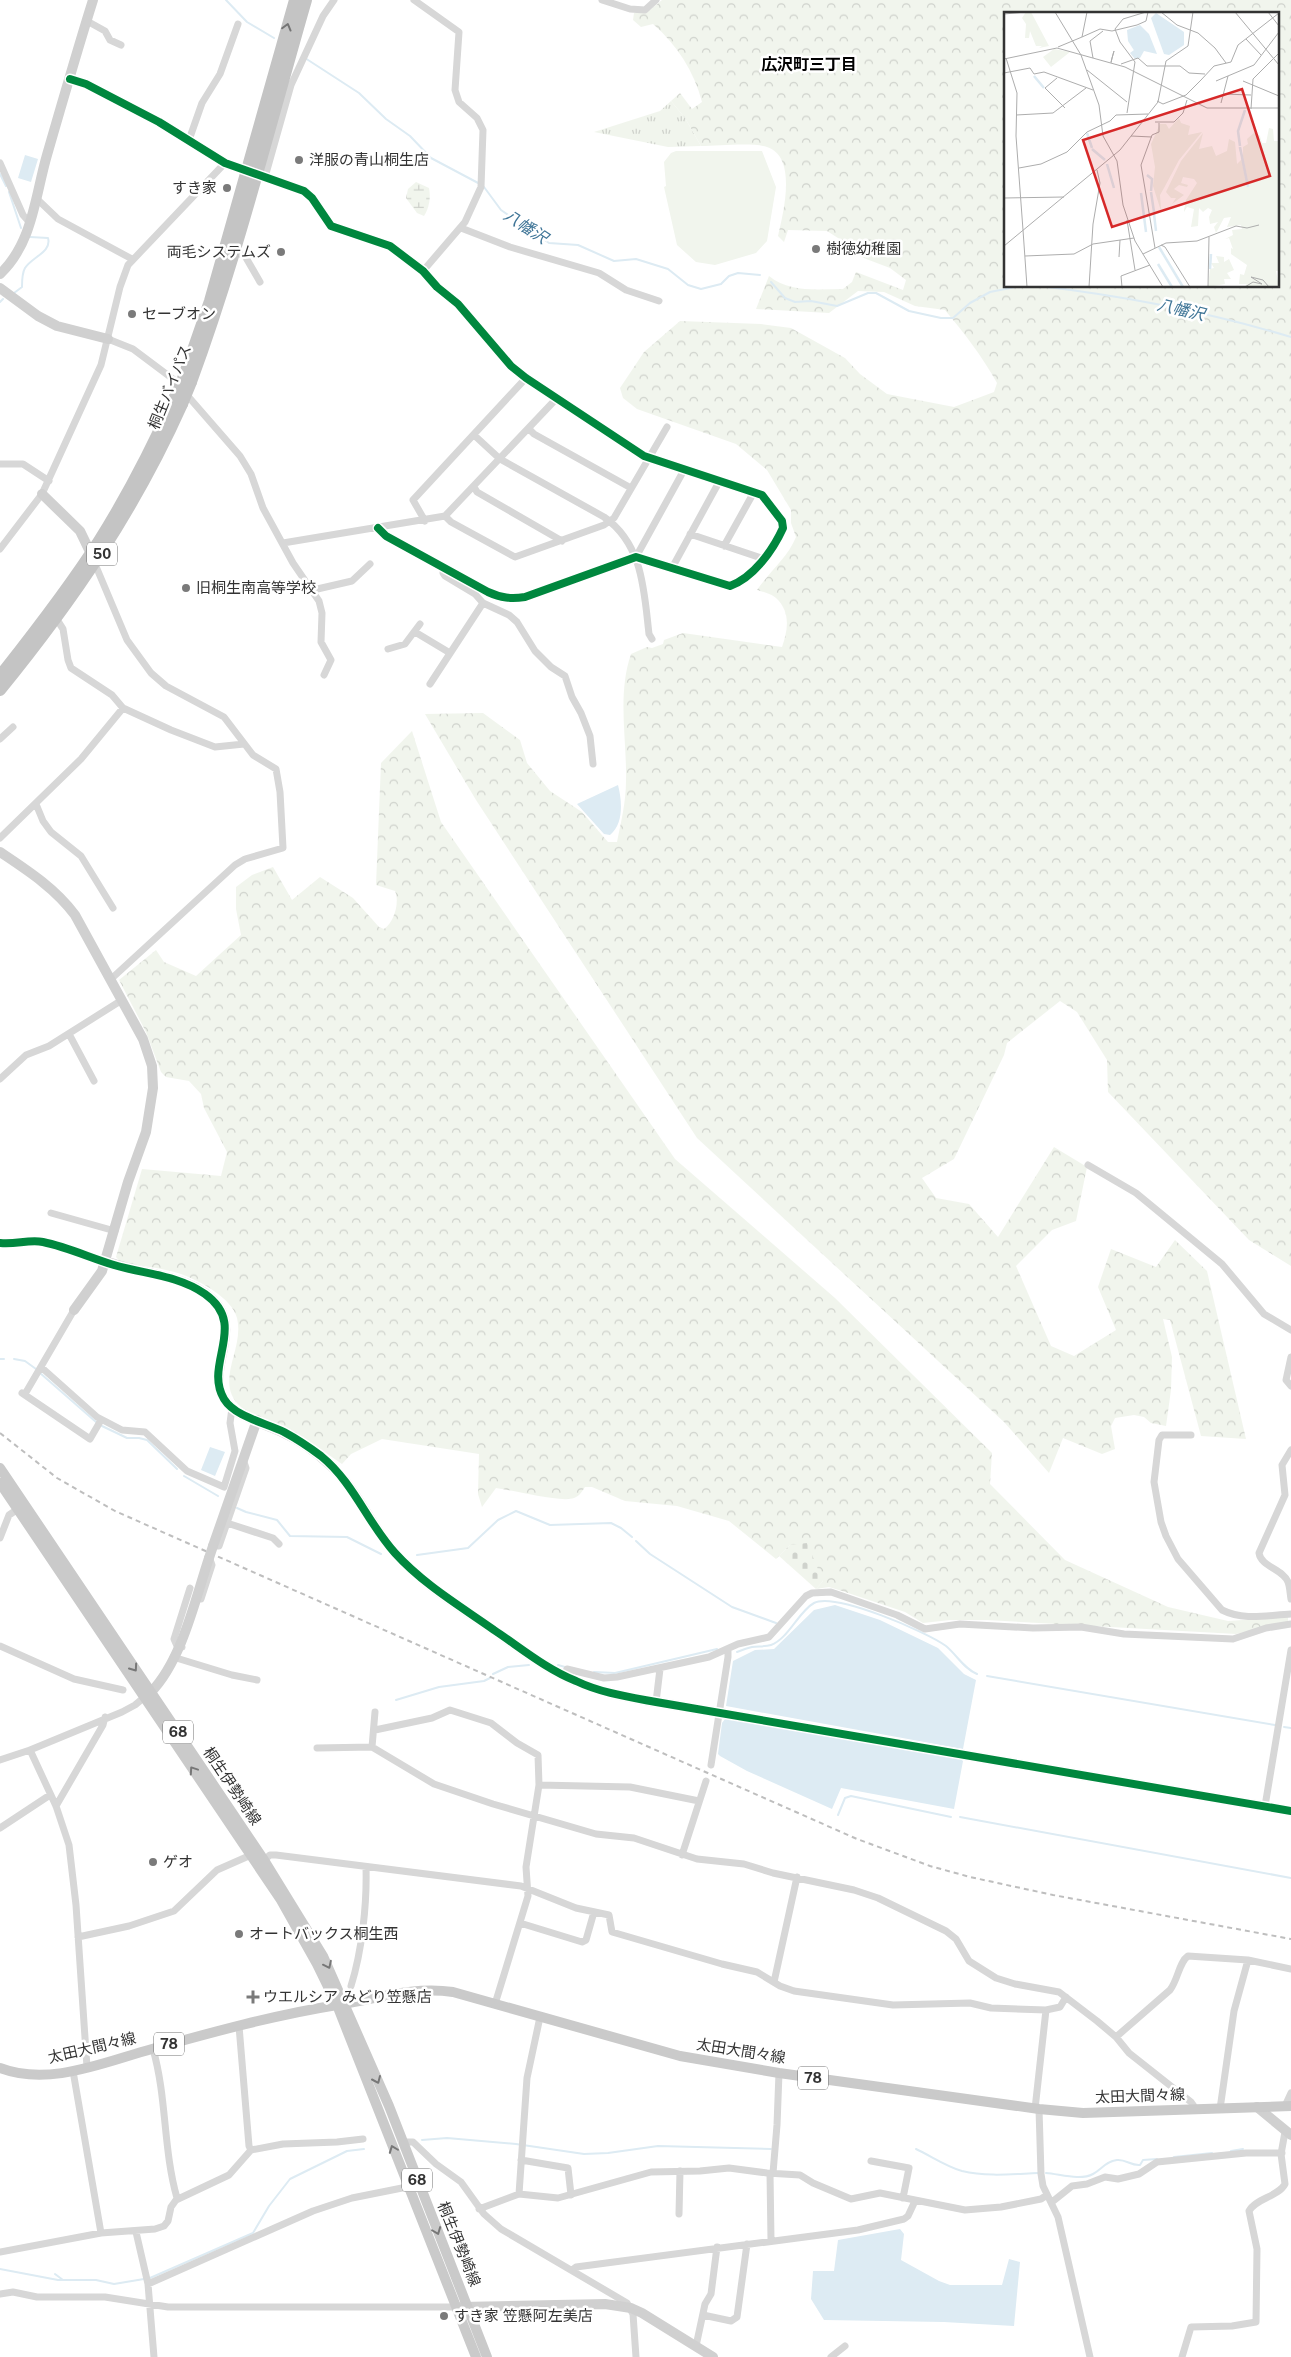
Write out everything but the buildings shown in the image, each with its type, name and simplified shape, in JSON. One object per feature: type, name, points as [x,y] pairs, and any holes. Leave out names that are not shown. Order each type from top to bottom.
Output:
[{"type":"highway","name":"桐生バイパス","points":[[0,676],[93,558],[135,499],[179,400],[210,301],[257,173],[295,0]]},
{"type":"highway","name":"桐生バイパス","points":[[187,379],[209,334],[235,252],[306,0]]},
{"type":"highway","name":"桐生バイパス","points":[[0,690],[56,618],[93,558]]},
{"type":"main road","name":"桐生伊勢崎線","points":[[0,1468],[297,1927],[341,2004],[403,2142],[487,2357]]},
{"type":"main road","name":"桐生伊勢崎線","points":[[0,1483],[14,1512],[264,1860],[323,1956],[340,1991],[341,2004],[407,2187],[476,2357]]},
{"type":"main road","name":"太田大間々線","points":[[0,2068],[15,2073],[34,2075],[73,2071],[240,2026],[402,1991],[426,1989],[453,1992],[680,2056],[779,2073],[1037,2109],[1082,2113],[1288,2106]]},
{"type":"street","points":[[0,274],[16,255],[30,223],[93,0]]},
{"type":"street","points":[[257,173],[304,58],[332,0]]},
{"type":"street","points":[[414,0],[456,28],[459,32],[455,90],[459,102],[477,118],[484,130],[482,184],[475,205],[461,228],[422,271]]},
{"type":"street","points":[[602,0],[641,10],[645,10],[656,0]]},
{"type":"street","points":[[87,21],[105,31],[110,40],[121,45]]},
{"type":"street","points":[[189,140],[204,99],[220,74],[238,24]]},
{"type":"street","points":[[70,79],[86,84],[189,140],[225,162],[304,191],[312,198],[331,226],[390,246],[422,271],[437,287],[458,304],[511,366],[526,378],[649,458],[754,492],[766,498],[782,521],[783,528],[764,559],[737,583],[730,586],[636,556],[525,597],[513,598],[500,598],[386,536],[378,528]]},
{"type":"street","points":[[0,549],[42,494],[102,365],[120,287],[132,259],[225,162]]},
{"type":"street","points":[[0,163],[23,215],[30,223]]},
{"type":"street","points":[[36,198],[58,219],[132,259]]},
{"type":"street","points":[[461,228],[510,248],[599,273],[626,290],[659,301]]},
{"type":"street","points":[[235,252],[245,256],[260,282]]},
{"type":"street","points":[[0,288],[38,316],[57,326],[108,339],[133,349],[173,379],[233,447],[251,474],[259,500],[293,563],[313,590],[322,613],[322,645],[331,660],[324,675]]},
{"type":"street","points":[[425,521],[412,500],[526,378]]},
{"type":"street","points":[[283,543],[425,521],[445,516],[557,398]]},
{"type":"street","points":[[445,516],[451,522],[516,557],[562,541],[610,521],[666,427]]},
{"type":"street","points":[[529,429],[534,434],[631,488]]},
{"type":"street","points":[[474,435],[500,459],[610,521],[636,556],[649,634],[652,639]]},
{"type":"street","points":[[0,464],[23,464],[49,481]]},
{"type":"street","points":[[636,556],[684,470]]},
{"type":"street","points":[[672,568],[719,482]]},
{"type":"street","points":[[474,487],[478,492],[562,541]]},
{"type":"street","points":[[724,546],[754,492]]},
{"type":"street","points":[[42,494],[80,530],[127,640],[151,673],[166,686],[224,717],[259,761],[276,769],[280,792],[283,848],[245,859],[234,865],[110,980]]},
{"type":"street","points":[[690,534],[764,559]]},
{"type":"street","points":[[313,590],[352,582],[370,564]]},
{"type":"street","points":[[443,568],[442,573],[445,576],[475,594],[483,604],[509,615],[518,622],[535,651],[565,676],[572,697],[590,736],[593,764]]},
{"type":"street","points":[[430,684],[483,604]]},
{"type":"street","points":[[56,618],[63,629],[71,668],[112,695],[123,708],[171,730],[215,747],[244,744]]},
{"type":"street","points":[[388,649],[401,646],[420,624]]},
{"type":"street","points":[[415,632],[450,653]]},
{"type":"street","points":[[0,838],[81,759],[123,708]]},
{"type":"street","points":[[0,739],[12,727]]},
{"type":"street","points":[[36,804],[43,821],[52,832],[81,856],[114,908]]},
{"type":"street","points":[[0,852],[30,872],[65,903],[79,923],[122,1000],[150,1058],[153,1088],[146,1132],[128,1182],[106,1261],[95,1283],[74,1310],[24,1394],[90,1438],[101,1420]]},
{"type":"street","points":[[0,1079],[26,1055],[49,1046],[122,1000]]},
{"type":"street","points":[[68,1034],[94,1081]]},
{"type":"street","points":[[1088,1165],[1136,1193],[1222,1264],[1264,1314],[1291,1330]]},
{"type":"street","points":[[51,1213],[115,1231]]},
{"type":"street","points":[[0,1243],[44,1242],[184,1283],[204,1293],[217,1304],[222,1313],[225,1327],[218,1373],[219,1386],[223,1398],[232,1408],[296,1439],[331,1465],[356,1495],[389,1546],[410,1569],[438,1592],[564,1676],[595,1689],[656,1702],[1291,1811]]},
{"type":"street","points":[[1291,1357],[1286,1380],[1291,1386]]},
{"type":"street","points":[[41,1367],[101,1420],[122,1430],[145,1432],[187,1471],[224,1487],[235,1451],[230,1418],[232,1408]]},
{"type":"street","points":[[0,1760],[30,1750],[135,1705],[161,1681],[176,1652],[210,1560],[257,1420]]},
{"type":"street","points":[[1191,1435],[1162,1435],[1154,1482],[1161,1522],[1178,1560],[1222,1610],[1250,1617],[1291,1614]]},
{"type":"street","points":[[1291,1450],[1282,1465],[1288,1496],[1260,1553],[1262,1560],[1283,1574],[1288,1582],[1291,1599]]},
{"type":"street","points":[[215,1546],[219,1546],[246,1468],[243,1459]]},
{"type":"street","points":[[0,1512],[14,1512],[0,1538]]},
{"type":"street","points":[[227,1524],[273,1538],[279,1544]]},
{"type":"street","points":[[176,1652],[174,1639],[190,1588]]},
{"type":"street","points":[[564,1676],[567,1669],[611,1678],[660,1669],[709,1657],[738,1644],[768,1638],[806,1596],[812,1593],[828,1592],[897,1615],[926,1629],[960,1624],[1033,1628],[1081,1627],[1124,1634],[1234,1639],[1266,1628],[1291,1624]]},
{"type":"street","points":[[0,1646],[74,1679],[123,1690]]},
{"type":"street","points":[[711,1765],[728,1649]]},
{"type":"street","points":[[1265,1806],[1291,1650]]},
{"type":"street","points":[[176,1652],[232,1675],[257,1680]]},
{"type":"street","points":[[656,1702],[660,1669]]},
{"type":"street","points":[[375,1730],[432,1718],[450,1710],[487,1721],[517,1743],[538,1755],[539,1786],[526,1868],[528,1889],[520,1923],[495,2004]]},
{"type":"street","points":[[372,1747],[375,1730],[375,1712]]},
{"type":"street","points":[[56,1806],[104,1725],[105,1717]]},
{"type":"street","points":[[318,1748],[372,1747],[434,1784],[462,1795],[596,1834],[634,1838],[697,1859],[744,1864],[772,1873],[854,1890],[878,1898],[946,1931],[956,1939],[969,1961],[986,1973],[1015,1984],[1055,1990],[1066,1997],[1116,2037],[1129,2053],[1192,2102],[1196,2110]]},
{"type":"street","points":[[30,1750],[56,1806],[69,1844],[87,2067]]},
{"type":"street","points":[[682,1855],[706,1781]]},
{"type":"street","points":[[539,1786],[630,1788],[699,1801]]},
{"type":"street","points":[[0,1828],[50,1795]]},
{"type":"street","points":[[78,1937],[129,1926],[174,1911],[217,1870],[251,1855]]},
{"type":"street","points":[[264,1860],[274,1855],[437,1877],[489,1880],[521,1886],[576,1908],[610,1917],[612,1932],[722,1964],[757,1972],[794,1992],[893,2006],[970,2003],[991,2008],[1046,2010],[1060,2007],[1066,1997]]},
{"type":"street","points":[[351,1986],[356,1968],[367,1886],[366,1868]]},
{"type":"street","points":[[774,1982],[797,1877]]},
{"type":"street","points":[[520,1923],[582,1942],[586,1940],[594,1912]]},
{"type":"street","points":[[1116,2037],[1170,1990],[1186,1957],[1248,1960],[1291,1969]]},
{"type":"street","points":[[1220,2109],[1234,2011],[1248,1960]]},
{"type":"street","points":[[1046,2010],[1037,2109],[1041,2174],[1059,2223],[1090,2357]]},
{"type":"street","points":[[519,2194],[527,2078],[540,2017]]},
{"type":"street","points":[[240,2026],[249,2146],[251,2150]]},
{"type":"street","points":[[153,2049],[161,2080],[167,2153],[177,2198]]},
{"type":"street","points":[[73,2071],[101,2233]]},
{"type":"street","points":[[772,2240],[772,2173],[778,2125],[779,2073]]},
{"type":"street","points":[[1288,2106],[1291,2093]]},
{"type":"street","points":[[1182,2357],[1191,2327],[1238,2325],[1256,2322],[1257,2249],[1249,2211],[1253,2206],[1286,2184],[1282,2152],[1288,2134],[1257,2107]]},
{"type":"street","points":[[0,2252],[101,2233],[136,2232],[164,2226],[168,2221],[171,2206],[177,2198],[229,2175],[251,2150],[283,2144],[363,2139]]},
{"type":"street","points":[[403,2142],[413,2142],[436,2164],[455,2177],[479,2209],[502,2229],[624,2300],[631,2308],[636,2357]]},
{"type":"street","points":[[479,2209],[519,2194],[555,2198],[640,2174],[729,2168],[800,2174],[813,2184],[852,2199],[875,2193],[958,2210],[978,2210],[1049,2199],[1072,2186],[1087,2184],[1105,2177],[1118,2179],[1139,2174],[1157,2162],[1246,2153],[1282,2152]]},
{"type":"street","points":[[521,2160],[568,2168],[570,2194]]},
{"type":"street","points":[[872,2161],[909,2168],[903,2198]]},
{"type":"street","points":[[679,2214],[680,2171]]},
{"type":"street","points":[[148,2284],[259,2233],[313,2211],[352,2198],[407,2187]]},
{"type":"street","points":[[572,2270],[576,2267],[718,2247],[858,2230],[902,2220],[908,2216],[915,2201]]},
{"type":"street","points":[[136,2232],[148,2284],[154,2357]]},
{"type":"street","points":[[703,2315],[732,2321],[737,2317],[747,2244]]},
{"type":"street","points":[[701,2351],[703,2315],[705,2304],[711,2294],[718,2247]]},
{"type":"street","points":[[0,2294],[13,2292],[37,2297],[105,2297],[168,2307],[468,2307],[605,2304],[631,2308],[650,2316],[701,2351],[713,2357]]},
{"type":"street","points":[[831,2357],[845,2346]]},
{"type":"green space","points":[[662,0],[1291,0],[1291,1266],[1249,1240],[1108,1092],[1107,1060],[1077,1012],[1060,1001],[1007,1043],[1004,1055],[954,1159],[922,1178],[936,1198],[969,1204],[998,1237],[1054,1147],[1087,1167],[1076,1221],[1052,1230],[1016,1266],[1051,1346],[1074,1356],[1116,1330],[1098,1287],[1111,1249],[1156,1267],[1175,1240],[1207,1271],[1246,1439],[1201,1436],[1170,1320],[1163,1319],[1172,1357],[1171,1390],[1166,1426],[1151,1423],[1144,1417],[1134,1415],[1115,1418],[1111,1426],[1115,1449],[1102,1454],[1063,1438],[1049,1473],[1004,1422],[697,1138],[476,800],[425,714],[483,713],[520,740],[527,763],[550,791],[582,812],[608,842],[617,842],[626,789],[624,685],[631,654],[647,647],[652,648],[663,644],[664,640],[683,633],[782,647],[787,628],[784,609],[781,603],[774,597],[757,590],[784,558],[796,537],[791,523],[791,510],[767,470],[736,444],[637,409],[623,398],[620,388],[644,352],[680,321],[761,324],[791,328],[845,358],[860,374],[887,394],[954,407],[994,392],[997,383],[985,363],[945,310],[915,306],[884,292],[858,291],[829,313],[756,309],[769,276],[786,285],[804,289],[843,289],[852,282],[856,272],[903,290],[906,280],[890,268],[861,257],[852,247],[827,231],[788,230],[784,242],[778,236],[785,201],[785,174],[777,153],[767,147],[744,144],[701,146],[685,118],[671,101],[680,93],[692,109],[702,102],[684,59],[653,24],[641,27],[633,20],[634,13],[650,10]]},
{"type":"green space","points":[[671,101],[685,118],[701,146],[668,147],[594,132],[660,111]]},
{"type":"green space","points":[[676,151],[762,151],[776,187],[767,241],[756,253],[715,265],[696,262],[677,245],[664,187],[666,186],[664,162],[671,153]]},
{"type":"green space","points":[[416,182],[429,188],[429,203],[424,216],[417,213],[406,198],[408,189]]},
{"type":"green space","points":[[412,731],[441,822],[675,1159],[835,1298],[992,1453],[990,1484],[1065,1560],[1168,1607],[1228,1621],[1288,1617],[1288,1622],[1236,1634],[987,1620],[950,1620],[923,1623],[905,1612],[842,1591],[829,1587],[816,1589],[823,1581],[790,1545],[776,1559],[729,1521],[677,1506],[625,1501],[592,1487],[585,1487],[578,1496],[568,1499],[548,1498],[496,1488],[482,1507],[478,1494],[479,1454],[382,1439],[351,1454],[342,1464],[307,1440],[242,1408],[234,1398],[230,1388],[229,1377],[238,1330],[237,1318],[229,1304],[214,1291],[189,1277],[167,1270],[121,1263],[116,1257],[142,1169],[221,1176],[227,1152],[204,1108],[201,1094],[189,1081],[166,1077],[161,1072],[146,1032],[119,980],[156,950],[164,962],[196,976],[241,935],[236,909],[236,887],[252,875],[273,867],[292,900],[320,877],[353,898],[379,927],[384,929],[388,926],[393,917],[397,901],[395,891],[376,885],[381,763]]},
{"type":"green space","points":[[807,1543],[823,1581],[816,1589],[779,1556],[790,1545]]},
{"type":"shaded area","points":[[25,155],[38,159],[31,182],[18,178]]},
{"type":"shaded area","points":[[618,785],[621,812],[618,825],[610,835],[604,834],[577,804]]},
{"type":"shaded area","points":[[210,1447],[225,1452],[215,1476],[201,1470]]},
{"type":"shaded area","points":[[835,1605],[880,1620],[938,1648],[964,1674],[976,1680],[963,1749],[726,1706],[733,1661],[755,1650],[774,1649],[814,1610]]},
{"type":"shaded area","points":[[725,1719],[961,1759],[963,1761],[954,1809],[841,1788],[832,1809],[747,1771],[720,1756],[718,1754],[722,1723]]},
{"type":"shaded area","points":[[900,2229],[904,2234],[901,2260],[950,2285],[1002,2285],[1009,2259],[1020,2262],[1014,2326],[944,2322],[824,2320],[811,2299],[813,2271],[834,2271],[838,2240]]},
{"type":"waterway","name":"八幡沢","points":[[226,0],[247,22],[274,38]]},
{"type":"waterway","name":"八幡沢","points":[[305,58],[359,93],[386,119],[410,136],[431,158],[480,184]]},
{"type":"waterway","points":[[0,174],[6,186]]},
{"type":"waterway","name":"八幡沢","points":[[484,187],[501,210],[549,243],[578,245],[614,261],[636,259],[668,269],[688,285],[701,289],[721,284],[729,276],[738,273],[760,275]]},
{"type":"waterway","points":[[9,192],[21,228]]},
{"type":"waterway","points":[[14,293],[22,287],[25,268],[47,247],[48,238],[30,237]]},
{"type":"waterway","name":"八幡沢","points":[[771,282],[785,298],[795,302],[811,301],[837,306],[868,293],[876,293],[909,311],[941,318],[953,318],[970,303],[990,292],[1011,288]]},
{"type":"waterway","name":"八幡沢","points":[[1053,288],[1166,306],[1229,320],[1291,337]]},
{"type":"waterway","points":[[0,302],[3,299]]},
{"type":"waterway","points":[[14,1359],[25,1361],[36,1369]]},
{"type":"waterway","points":[[40,1373],[96,1422]]},
{"type":"waterway","points":[[102,1426],[127,1438],[147,1440],[177,1469]]},
{"type":"waterway","points":[[184,1476],[218,1496]]},
{"type":"waterway","points":[[237,1508],[277,1520],[290,1536],[347,1537],[381,1554]]},
{"type":"waterway","points":[[417,1555],[468,1548],[498,1520],[516,1511],[550,1525],[611,1523],[632,1537]]},
{"type":"waterway","points":[[636,1541],[650,1554],[732,1607],[776,1623]]},
{"type":"waterway","points":[[737,1652],[752,1647],[769,1646],[777,1642],[803,1612],[814,1603],[825,1601],[860,1608],[920,1632],[946,1646],[964,1665],[977,1674]]},
{"type":"waterway","points":[[594,1672],[615,1673],[717,1649]]},
{"type":"waterway","points":[[493,1674],[508,1667],[529,1665]]},
{"type":"waterway","points":[[558,1665],[565,1667]]},
{"type":"waterway","points":[[987,1676],[1275,1725]]},
{"type":"waterway","points":[[396,1700],[439,1687],[484,1681],[490,1678]]},
{"type":"waterway","points":[[1284,1727],[1291,1728]]},
{"type":"waterway","points":[[838,1815],[845,1798],[851,1796],[951,1817]]},
{"type":"waterway","points":[[960,1817],[1291,1878]]},
{"type":"waterway","points":[[422,2140],[447,2138],[516,2144],[584,2154],[608,2153],[658,2146],[771,2149]]},
{"type":"waterway","points":[[150,2278],[253,2233],[269,2206],[290,2179],[347,2151],[364,2149]]},
{"type":"waterway","points":[[916,2149],[956,2169],[971,2173],[990,2175],[1038,2173]]},
{"type":"waterway","points":[[1231,2151],[1243,2149]]},
{"type":"waterway","points":[[1174,2157],[1212,2153]]},
{"type":"waterway","points":[[1046,2173],[1082,2177],[1093,2174],[1113,2161],[1123,2160],[1140,2165],[1143,2160],[1157,2159]]},
{"type":"waterway","points":[[0,2269],[58,2280],[96,2280],[114,2284],[144,2279]]},
{"type":"waterway","points":[[55,2274],[63,2280]]},
{"type":"railway","points":[[0,1433],[57,1478],[115,1511],[857,1839],[930,1866],[970,1877],[1053,1895],[1291,1939]]},
{"type":"cycle path","points":[[70,79],[86,84],[159,122],[225,163],[304,191],[312,198],[331,226],[390,246],[423,271],[437,287],[458,304],[511,366],[526,378],[644,456],[762,495],[782,521],[783,528],[762,562],[747,576],[730,586],[636,557],[525,597],[515,598],[502,597],[488,592],[386,536],[378,528]]},
{"type":"cycle path","points":[[0,1243],[38,1241],[52,1244],[114,1265],[172,1279],[205,1294],[218,1306],[224,1319],[225,1332],[218,1372],[219,1386],[224,1399],[229,1405],[251,1419],[284,1432],[321,1456],[343,1478],[385,1541],[418,1575],[534,1658],[576,1681],[605,1692],[646,1700],[1291,1811]]},
{"type":"place","name":"洋服の青山桐生店","points":[[299,160]]},
{"type":"place","name":"すき家","points":[[227,188]]},
{"type":"place","name":"樹徳幼稚園","points":[[816,249]]},
{"type":"place","name":"両毛システムズ","points":[[281,252]]},
{"type":"place","name":"セーブオン","points":[[132,314]]},
{"type":"place","name":"旧桐生南高等学校","points":[[186,588]]},
{"type":"place","name":"ゲオ","points":[[153,1862]]},
{"type":"place","name":"オートバックス桐生西","points":[[239,1934]]},
{"type":"place","name":"ウエルシア みどり笠懸店","points":[[253,1997]]},
{"type":"place","name":"すき家 笠懸阿左美店","points":[[444,2316]]},
{"type":"district","name":"広沢町三丁目","points":[[809,64]]}]
